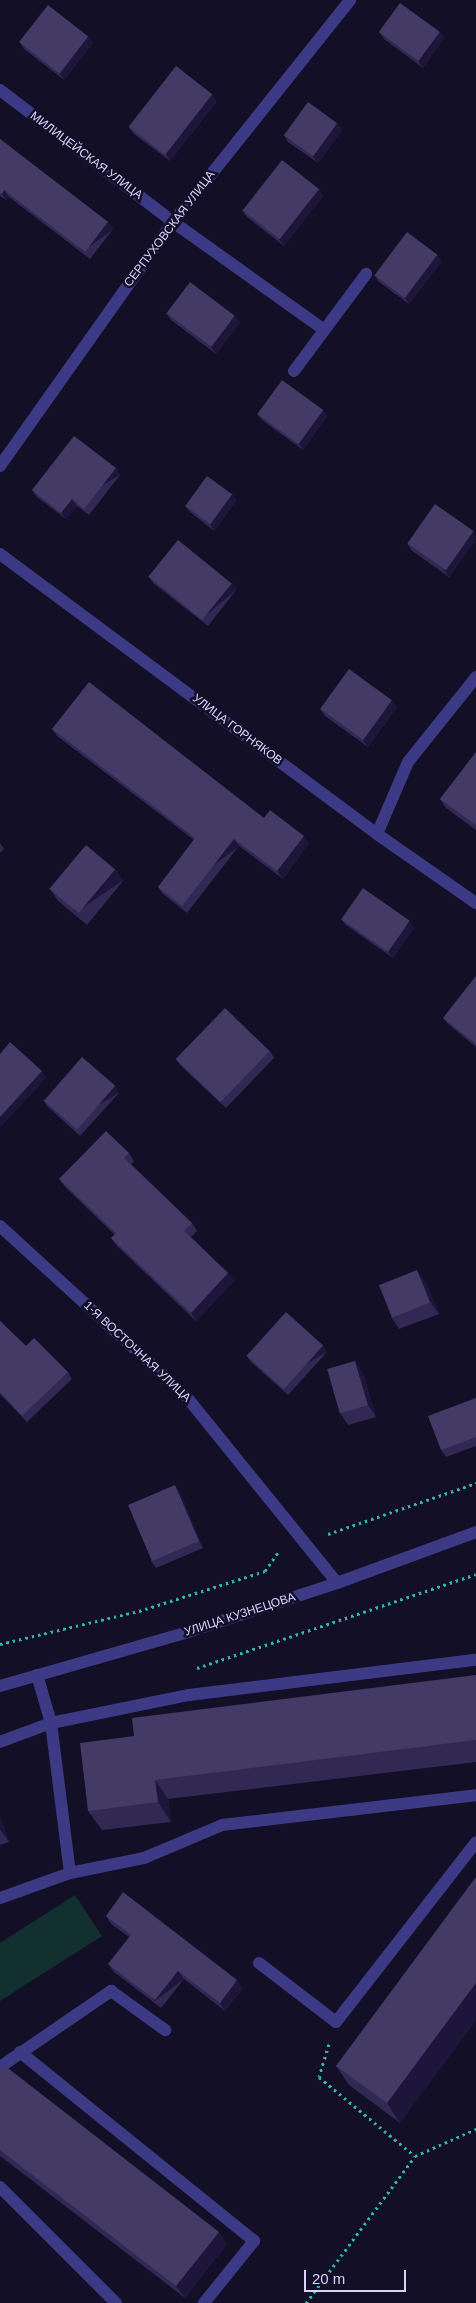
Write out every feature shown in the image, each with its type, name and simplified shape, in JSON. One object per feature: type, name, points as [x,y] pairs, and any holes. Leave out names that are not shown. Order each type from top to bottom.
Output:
[{"type":"street","name":"СЕРПУХОВСКАЯ УЛИЦА","points":[[0,466],[173,222],[350,0]]},
{"type":"street","name":"МИЛИЦЕЙСКАЯ УЛИЦА","points":[[0,90],[173,222],[323,329]]},
{"type":"street","points":[[294,370],[366,274]]},
{"type":"street","name":"УЛИЦА ГОРНЯКОВ","points":[[0,554],[377,834],[476,902]]},
{"type":"street","points":[[377,834],[408,762],[476,678]]},
{"type":"street","name":"1-Я ВОСТОЧНАЯ УЛИЦА","points":[[0,1226],[185,1395],[337,1583]]},
{"type":"street","name":"УЛИЦА КУЗНЕЦОВА","points":[[0,1686],[188,1632],[337,1583],[476,1532]]},
{"type":"street","points":[[0,1742],[51,1723],[189,1695],[476,1660]]},
{"type":"street","points":[[37,1675],[51,1723],[70,1873]]},
{"type":"street","points":[[0,1898],[70,1873],[144,1858],[222,1825],[476,1795]]},
{"type":"street","points":[[259,1963],[336,2022],[476,1842]]},
{"type":"street","points":[[0,2067],[111,1991],[165,2030]]},
{"type":"street","points":[[20,2052],[254,2241],[204,2303]]},
{"type":"street","points":[[0,2186],[116,2303]]},
{"type":"path","points":[[0,1644],[139,1611],[265,1571],[276,1552],[476,1483]]},
{"type":"path","points":[[192,1670],[476,1574]]},
{"type":"path","points":[[336,2022],[319,2077],[415,2156]]},
{"type":"path","points":[[306,2303],[415,2156],[476,2129]]},
{"type":"green space","points":[[75,1895],[102,1936],[0,2001],[0,1943]]},
{"type":"building","points":[[400,3],[440,32],[418,61],[379,32]]},
{"type":"building","points":[[48,5],[88,36],[59,73],[19,42]]},
{"type":"building","points":[[176,66],[212,94],[165,155],[129,127]]},
{"type":"building","points":[[308,102],[337,123],[313,156],[284,135]]},
{"type":"building","points":[[0,139],[108,222],[85,252],[4,190],[2,194],[0,193]]},
{"type":"building","points":[[282,160],[319,189],[280,239],[243,210]]},
{"type":"building","points":[[407,232],[437,255],[405,298],[375,275]]},
{"type":"building","points":[[190,282],[235,316],[211,347],[167,313]]},
{"type":"building","points":[[282,380],[323,410],[299,444],[257,414]]},
{"type":"building","points":[[74,436],[116,468],[84,509],[72,499],[61,513],[32,490]]},
{"type":"building","points":[[207,476],[232,494],[210,524],[185,506]]},
{"type":"building","points":[[435,504],[474,531],[446,570],[407,543]]},
{"type":"building","points":[[178,540],[232,583],[202,620],[148,577]]},
{"type":"building","points":[[349,669],[392,700],[363,740],[320,709]]},
{"type":"building","points":[[89,682],[264,818],[270,810],[304,836],[277,871],[234,839],[182,906],[158,887],[195,838],[52,729]]},
{"type":"building","points":[[476,752],[476,825],[440,799]]},
{"type":"building","points":[[86,845],[115,869],[78,913],[49,889]]},
{"type":"building","points":[[363,888],[410,921],[388,952],[341,919]]},
{"type":"building","points":[[476,976],[476,1044],[443,1018]]},
{"type":"building","points":[[225,1008],[270,1051],[220,1102],[176,1059]]},
{"type":"building","points":[[10,1042],[42,1071],[0,1117],[0,1054]]},
{"type":"building","points":[[82,1057],[115,1086],[77,1130],[44,1101]]},
{"type":"building","points":[[106,1131],[129,1153],[124,1158],[192,1223],[184,1231],[228,1273],[191,1313],[111,1238],[116,1233],[59,1179]]},
{"type":"building","points":[[417,1270],[430,1302],[392,1318],[379,1285]]},
{"type":"building","points":[[286,1312],[323,1345],[284,1389],[247,1356]]},
{"type":"building","points":[[0,1321],[26,1346],[34,1338],[68,1372],[22,1416],[0,1392]]},
{"type":"building","points":[[355,1361],[368,1405],[340,1413],[327,1369]]},
{"type":"building","points":[[476,1398],[476,1437],[441,1450],[428,1416]]},
{"type":"building","points":[[175,1485],[199,1541],[152,1561],[128,1505]]},
{"type":"building","points":[[476,1675],[476,1740],[155,1780],[158,1802],[88,1811],[80,1743],[134,1736],[132,1718]]},
{"type":"building","points":[[476,1877],[476,1983],[387,2103],[336,2066]]},
{"type":"building","points":[[123,1892],[237,1980],[220,2003],[178,1971],[155,2000],[108,1964],[131,1935],[106,1916]]},
{"type":"building","points":[[4,2065],[219,2232],[176,2286],[0,2150],[0,2070]]}]
